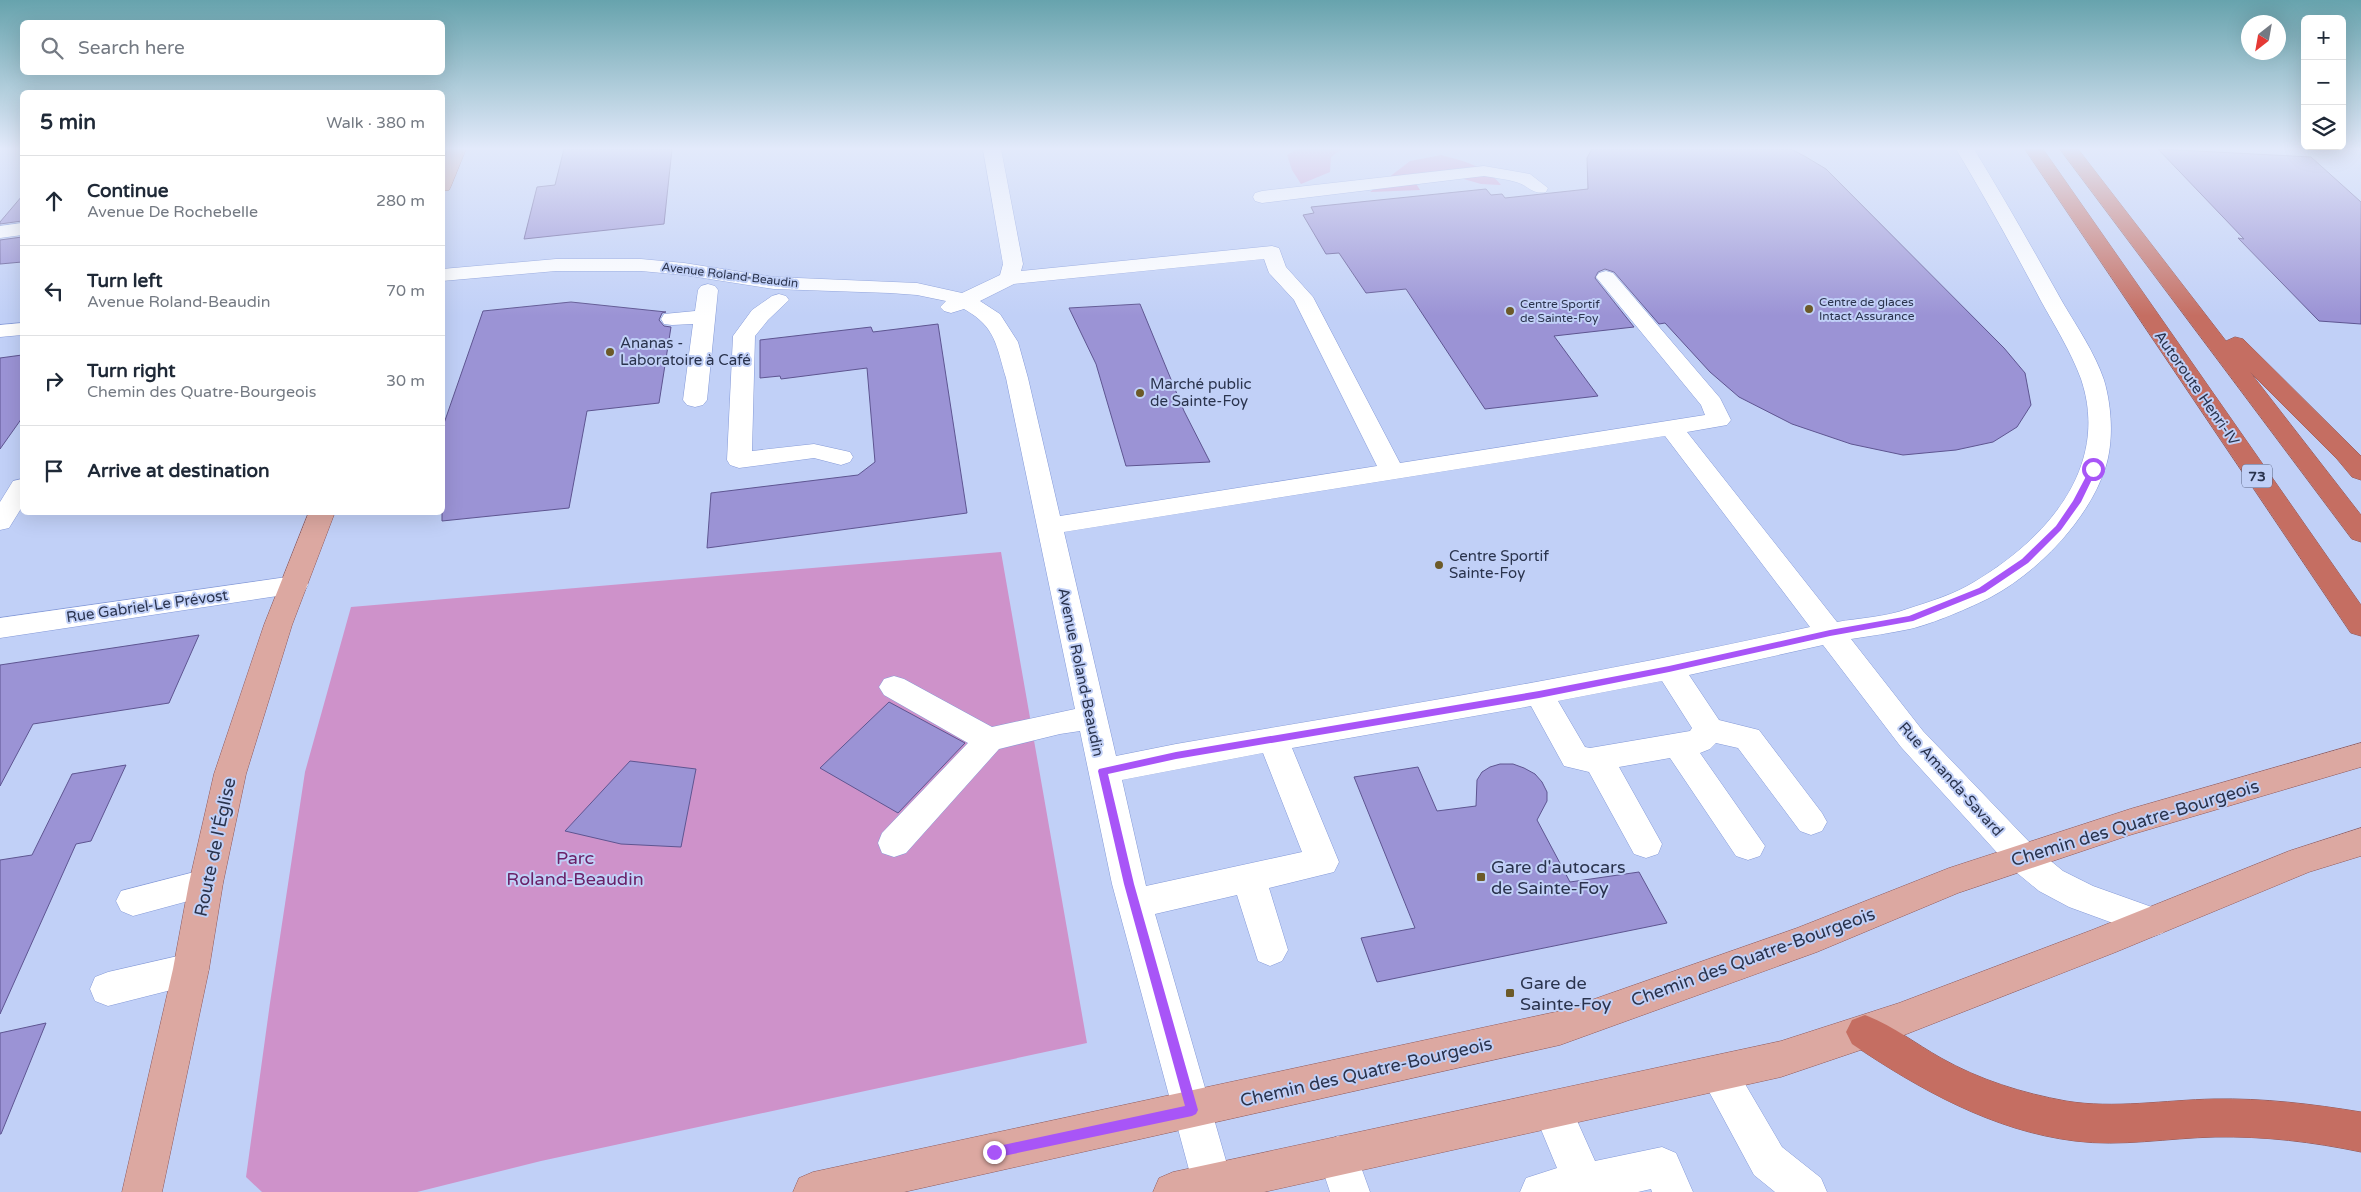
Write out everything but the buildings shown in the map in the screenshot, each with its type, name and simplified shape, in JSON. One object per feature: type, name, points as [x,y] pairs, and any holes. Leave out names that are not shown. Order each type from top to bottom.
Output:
[{"type":"highway","name":"Autoroute Henri-IV","points":[[2071,205],[2361,626]]},
{"type":"highway","points":[[2111,205],[2361,533]]},
{"type":"highway","points":[[2166,276],[2346,454],[2361,472]]},
{"type":"highway","points":[[1865,1032],[1914,1064],[1978,1097],[2025,1111],[2069,1120],[2140,1123],[2261,1118],[2308,1121],[2361,1132]]},
{"type":"main road","name":"Route de l'Église","points":[[142,1192],[191,969],[206,883],[230,774],[278,625],[321,515]]},
{"type":"main road","name":"Chemin des Quatre-Bourgeois","points":[[813,1192],[1560,1028],[1805,941],[1949,882],[2140,819],[2361,755]]},
{"type":"main road","points":[[1173,1192],[1214,1187],[1338,1156],[1781,1060],[1865,1032],[2151,922],[2301,861],[2361,842]]},
{"type":"street","points":[[1002,205],[1013,264],[1009,278]]},
{"type":"street","points":[[1103,771],[1176,756],[1539,694],[1669,669],[1830,633],[1910,618],[1982,590],[2025,561],[2058,528],[2077,502],[2093,469],[2098,441],[2099,410],[2092,379],[2078,349],[1999,205]]},
{"type":"street","points":[[0,232],[20,230]]},
{"type":"street","points":[[943,311],[1009,278],[1272,252],[1276,268],[1303,297],[1392,472]]},
{"type":"street","name":"Avenue Roland-Beaudin","points":[[445,275],[542,264],[600,263],[669,267],[787,284],[903,288],[963,300],[984,311],[1000,326],[1007,340],[1012,361],[1103,771],[1135,903],[1214,1187]]},
{"type":"street","points":[[1049,526],[1719,420],[1712,403],[1606,277]]},
{"type":"street","name":"Avenue Roland-Beaudin","points":[[445,291],[546,280],[599,279],[637,281],[779,300],[906,305],[943,311],[961,318],[981,330],[1012,361]]},
{"type":"street","points":[[695,400],[708,290]]},
{"type":"street","points":[[779,300],[760,315],[744,336],[740,460],[814,451],[841,457]]},
{"type":"street","points":[[672,319],[704,317]]},
{"type":"street","points":[[0,331],[20,329]]},
{"type":"street","name":"Rue Amanda-Savard","points":[[1671,428],[1912,739],[2023,858],[2051,881],[2081,897],[2151,922]]},
{"type":"street","points":[[0,522],[20,490]]},
{"type":"street","name":"Rue Gabriel-Le Prévost","points":[[0,628],[294,585]]},
{"type":"street","points":[[1669,669],[1709,730],[1748,738],[1810,822]]},
{"type":"street","points":[[894,687],[988,740]]},
{"type":"street","points":[[1539,694],[1575,757],[1590,760],[1598,759],[1699,741],[1709,730]]},
{"type":"street","points":[[894,843],[988,740],[1060,722],[1092,718]]},
{"type":"street","points":[[1135,903],[1322,862],[1274,740]]},
{"type":"street","points":[[1678,745],[1748,846]]},
{"type":"street","points":[[1598,759],[1646,844]]},
{"type":"street","points":[[1249,878],[1270,950]]},
{"type":"street","points":[[133,901],[206,883]]},
{"type":"street","points":[[108,989],[191,969]]},
{"type":"street","points":[[1718,1073],[1768,1161],[1808,1192]]},
{"type":"street","points":[[1552,1110],[1585,1187]]},
{"type":"street","points":[[1338,1156],[1350,1192]]},
{"type":"street","points":[[1540,1192],[1585,1187],[1662,1166],[1673,1192]]},
{"type":"green space","name":"Parc Roland-Beaudin","points":[[1001,552],[1087,1043],[541,1161],[417,1192],[262,1192],[246,1177],[305,772],[351,607]]},
{"type":"place","name":"Centre de glaces Intact Assurance","points":[[1809,309]]},
{"type":"place","name":"Centre Sportif de Sainte-Foy","points":[[1510,311]]},
{"type":"place","name":"Ananas - Laboratoire à Café","points":[[610,352]]},
{"type":"place","name":"Marché public de Sainte-Foy","points":[[1140,393]]},
{"type":"place","name":"Centre Sportif Sainte-Foy","points":[[1439,565]]},
{"type":"place","name":"Gare d'autocars de Sainte-Foy","points":[[1481,877]]},
{"type":"place","name":"Gare de Sainte-Foy","points":[[1510,993]]},
{"type":"route","points":[[994,1152],[1192,1110],[1129,884],[1103,771],[1176,756],[1422,716],[1539,694],[1669,669],[1830,633],[1910,618],[1982,590],[2025,561],[2058,528],[2077,502],[2093,469]]}]
